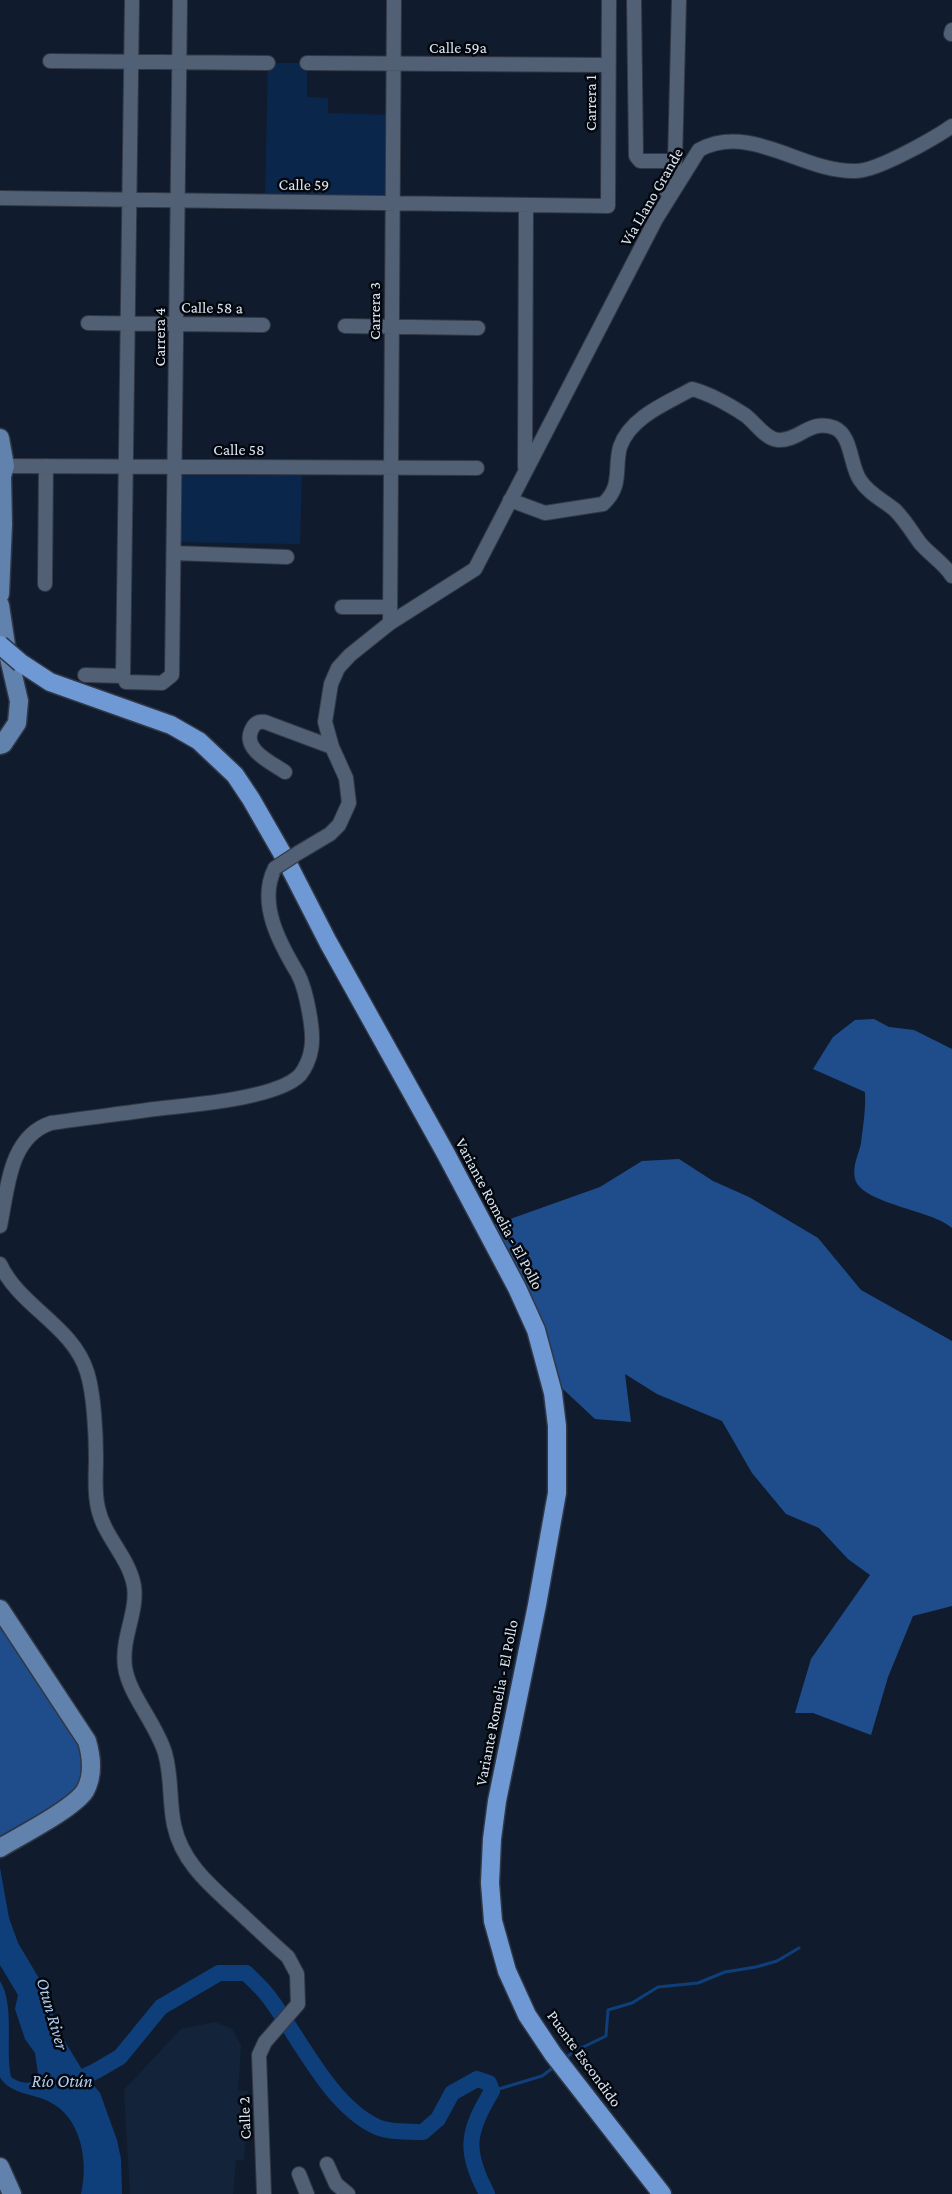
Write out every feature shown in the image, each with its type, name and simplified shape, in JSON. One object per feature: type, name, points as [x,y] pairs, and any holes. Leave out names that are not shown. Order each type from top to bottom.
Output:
[{"type":"highway","name":"Variante Romelia - El Pollo","points":[[0,645],[21,663],[50,682],[171,725],[198,741],[235,775],[286,860],[328,942],[446,1154],[517,1288],[536,1330],[553,1393],[557,1426],[558,1471],[552,1520],[501,1779],[492,1839],[490,1883],[493,1921],[511,1982]]},
{"type":"highway","name":"Puente Escondido","points":[[511,1982],[527,2015],[552,2054],[662,2194]]},
{"type":"main road","points":[[0,438],[3,524],[0,594]]},
{"type":"main road","points":[[0,605],[6,645],[19,701],[16,723],[3,744],[0,745]]},
{"type":"main road","points":[[0,1609],[87,1741],[92,1761],[90,1778],[84,1792],[69,1806],[0,1848]]},
{"type":"main road","points":[[0,2167],[12,2194]]},
{"type":"street","points":[[85,675],[123,676],[132,0]]},
{"type":"street","name":"Carrera 4","points":[[123,676],[126,682],[162,683],[172,675],[180,0]]},
{"type":"street","name":"Carrera 3","points":[[390,623],[394,0]]},
{"type":"street","name":"Carrera 1","points":[[608,206],[609,0]]},
{"type":"street","points":[[634,0],[636,156],[640,161],[675,161]]},
{"type":"street","points":[[656,219],[669,188],[675,161],[679,0]]},
{"type":"street","points":[[50,61],[268,63]]},
{"type":"street","name":"Calle 59a","points":[[307,63],[608,65]]},
{"type":"street","name":"Vía Llano Grande","points":[[0,1226],[16,1153],[28,1135],[40,1126],[242,1098],[288,1084],[300,1074],[311,1052],[312,1041],[299,976],[280,943],[273,922],[269,882],[275,868],[330,834],[339,825],[349,803],[346,778],[324,722],[331,684],[338,668],[350,654],[390,623],[475,569],[656,219],[699,150],[729,140],[746,142],[835,169],[856,171],[875,168],[952,126]]},
{"type":"street","name":"Calle 59","points":[[0,198],[608,206]]},
{"type":"street","points":[[525,472],[526,205]]},
{"type":"street","name":"Calle 58 a","points":[[88,323],[263,326]]},
{"type":"street","points":[[345,326],[478,328]]},
{"type":"street","points":[[510,500],[545,513],[603,504],[615,490],[621,447],[631,428],[646,415],[692,389],[711,394],[778,440],[820,425],[836,429],[845,438],[855,472],[861,483],[908,524],[921,544],[952,576]]},
{"type":"street","points":[[45,584],[46,466]]},
{"type":"street","name":"Calle 58","points":[[2,471],[46,466],[477,468]]},
{"type":"street","points":[[174,553],[287,557]]},
{"type":"street","points":[[342,607],[390,607]]},
{"type":"street","points":[[285,772],[251,746],[249,737],[254,724],[258,722],[332,747]]},
{"type":"street","name":"Calle 2","points":[[0,1264],[10,1283],[61,1331],[81,1357],[88,1374],[95,1432],[95,1485],[98,1509],[107,1531],[124,1558],[134,1586],[134,1604],[124,1645],[126,1673],[156,1730],[165,1753],[170,1778],[174,1824],[180,1844],[189,1862],[202,1878],[288,1957],[297,1974],[298,2004],[265,2043],[259,2055],[264,2194]]},
{"type":"street","points":[[327,2164],[336,2184],[348,2194]]},
{"type":"street","points":[[299,2174],[307,2194]]},
{"type":"shaded area","points":[[268,63],[307,63],[307,97],[328,98],[328,113],[393,115],[392,203],[265,201]]},
{"type":"shaded area","points":[[176,466],[302,467],[300,544],[174,542]]},
{"type":"shaded area","points":[[874,1019],[889,1027],[914,1030],[952,1049],[952,1228],[930,1216],[870,1195],[860,1188],[855,1179],[854,1169],[861,1143],[865,1092],[813,1069],[833,1037],[855,1020]]},
{"type":"shaded area","points":[[679,1159],[713,1181],[749,1197],[818,1238],[861,1290],[952,1341],[952,1606],[913,1616],[888,1677],[871,1735],[813,1713],[795,1713],[811,1659],[870,1575],[848,1559],[819,1528],[786,1514],[752,1473],[722,1421],[657,1394],[625,1374],[631,1422],[595,1419],[549,1376],[485,1228],[600,1187],[642,1161]]},
{"type":"shaded area","points":[[0,1609],[67,1712],[92,1770],[75,1793],[0,1836]]},
{"type":"shaded area","points":[[215,2022],[232,2029],[241,2046],[238,2091],[248,2091],[244,2160],[236,2160],[233,2194],[130,2194],[124,2090],[181,2029]]},
{"type":"water","name":"Río Otún","points":[[0,1868],[9,1918],[18,1943],[43,1985],[59,2032],[86,2076],[100,2093],[117,2140],[121,2159],[122,2194],[81,2194],[83,2154],[75,2128],[68,2117],[48,2101],[9,2087],[0,2077],[0,1981],[7,2002],[11,2077],[24,2083],[39,2080],[35,2053],[25,2039],[15,2009],[18,1995],[0,1965]]},
{"type":"waterway","points":[[564,2059],[606,2036],[608,2010],[632,2003],[658,1987],[698,1983],[725,1972],[756,1967],[777,1961],[799,1948]]},
{"type":"waterway","points":[[70,2083],[120,2057],[161,2007],[219,1973],[246,1973],[268,1996],[316,2068],[344,2103],[360,2117],[377,2127],[393,2131],[423,2132],[438,2119],[452,2093],[477,2079],[489,2083],[492,2091],[477,2119],[472,2142],[475,2165],[487,2194]]},
{"type":"waterway","points":[[492,2091],[542,2076],[554,2067]]},
{"type":"water label","name":"Otun River","points":[[52,2014]]}]
